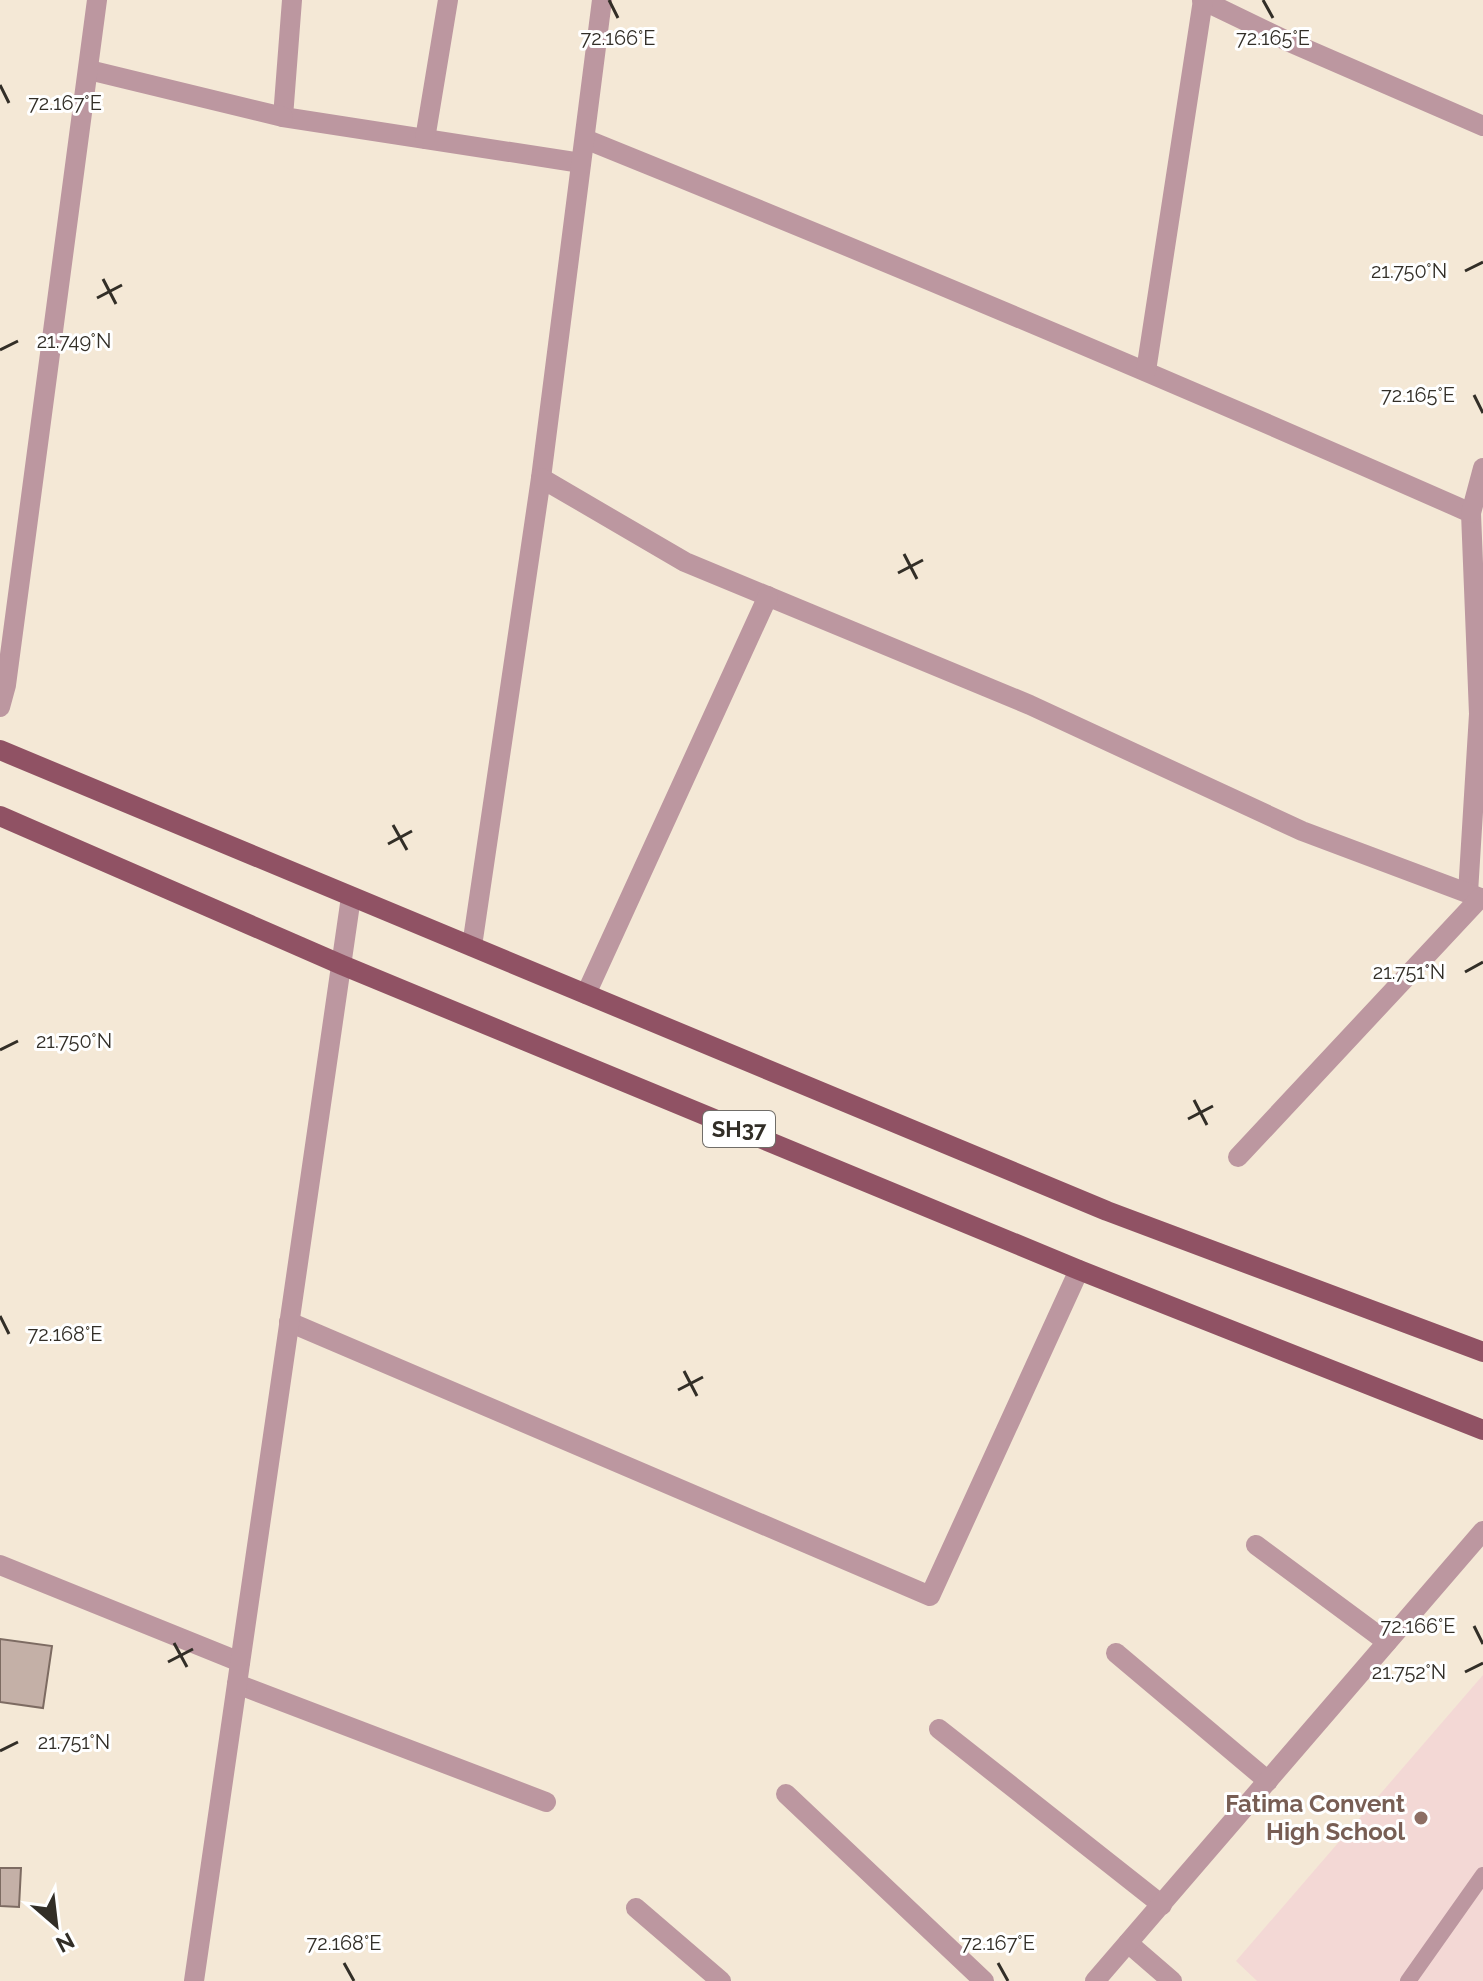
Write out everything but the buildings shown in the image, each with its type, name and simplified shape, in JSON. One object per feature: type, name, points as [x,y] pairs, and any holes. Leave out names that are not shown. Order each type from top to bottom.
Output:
[{"type":"main road","name":"SH37","points":[[0,750],[1107,1211],[1483,1352]]},
{"type":"main road","name":"SH37","points":[[0,816],[342,965],[1079,1270],[1483,1430]]},
{"type":"street","points":[[0,707],[6,685],[97,0]]},
{"type":"street","points":[[283,117],[292,0]]},
{"type":"street","points":[[425,139],[448,0]]},
{"type":"street","points":[[472,946],[541,478],[602,0]]},
{"type":"street","points":[[1146,371],[1202,0],[1285,40],[1483,126]]},
{"type":"street","points":[[89,70],[283,117],[581,163]]},
{"type":"street","points":[[585,139],[846,244],[1471,513]]},
{"type":"street","points":[[1238,1157],[1477,897],[1480,677],[1471,513],[1483,468]]},
{"type":"street","points":[[541,478],[685,562],[1030,705],[1302,831],[1477,897]]},
{"type":"street","points":[[586,994],[768,596]]},
{"type":"street","points":[[194,1981],[351,897]]},
{"type":"street","points":[[289,1322],[930,1596],[1079,1270]]},
{"type":"street","points":[[1095,1981],[1483,1531]]},
{"type":"street","points":[[1256,1545],[1387,1642]]},
{"type":"street","points":[[0,1565],[240,1662]]},
{"type":"street","points":[[1116,1653],[1268,1781]]},
{"type":"street","points":[[237,1684],[546,1802]]},
{"type":"street","points":[[939,1729],[1162,1905]]},
{"type":"street","points":[[786,1794],[984,1981]]},
{"type":"street","points":[[636,1908],[721,1981]]},
{"type":"street","points":[[1128,1943],[1172,1981]]},
{"type":"lane","points":[[1408,1981],[1483,1875]]},
{"type":"shaded area","name":"Fatima Convent High School","points":[[1483,1675],[1483,1981],[1257,1981],[1236,1961]]},
{"type":"place","name":"Fatima Convent High School","points":[[1421,1818]]}]
